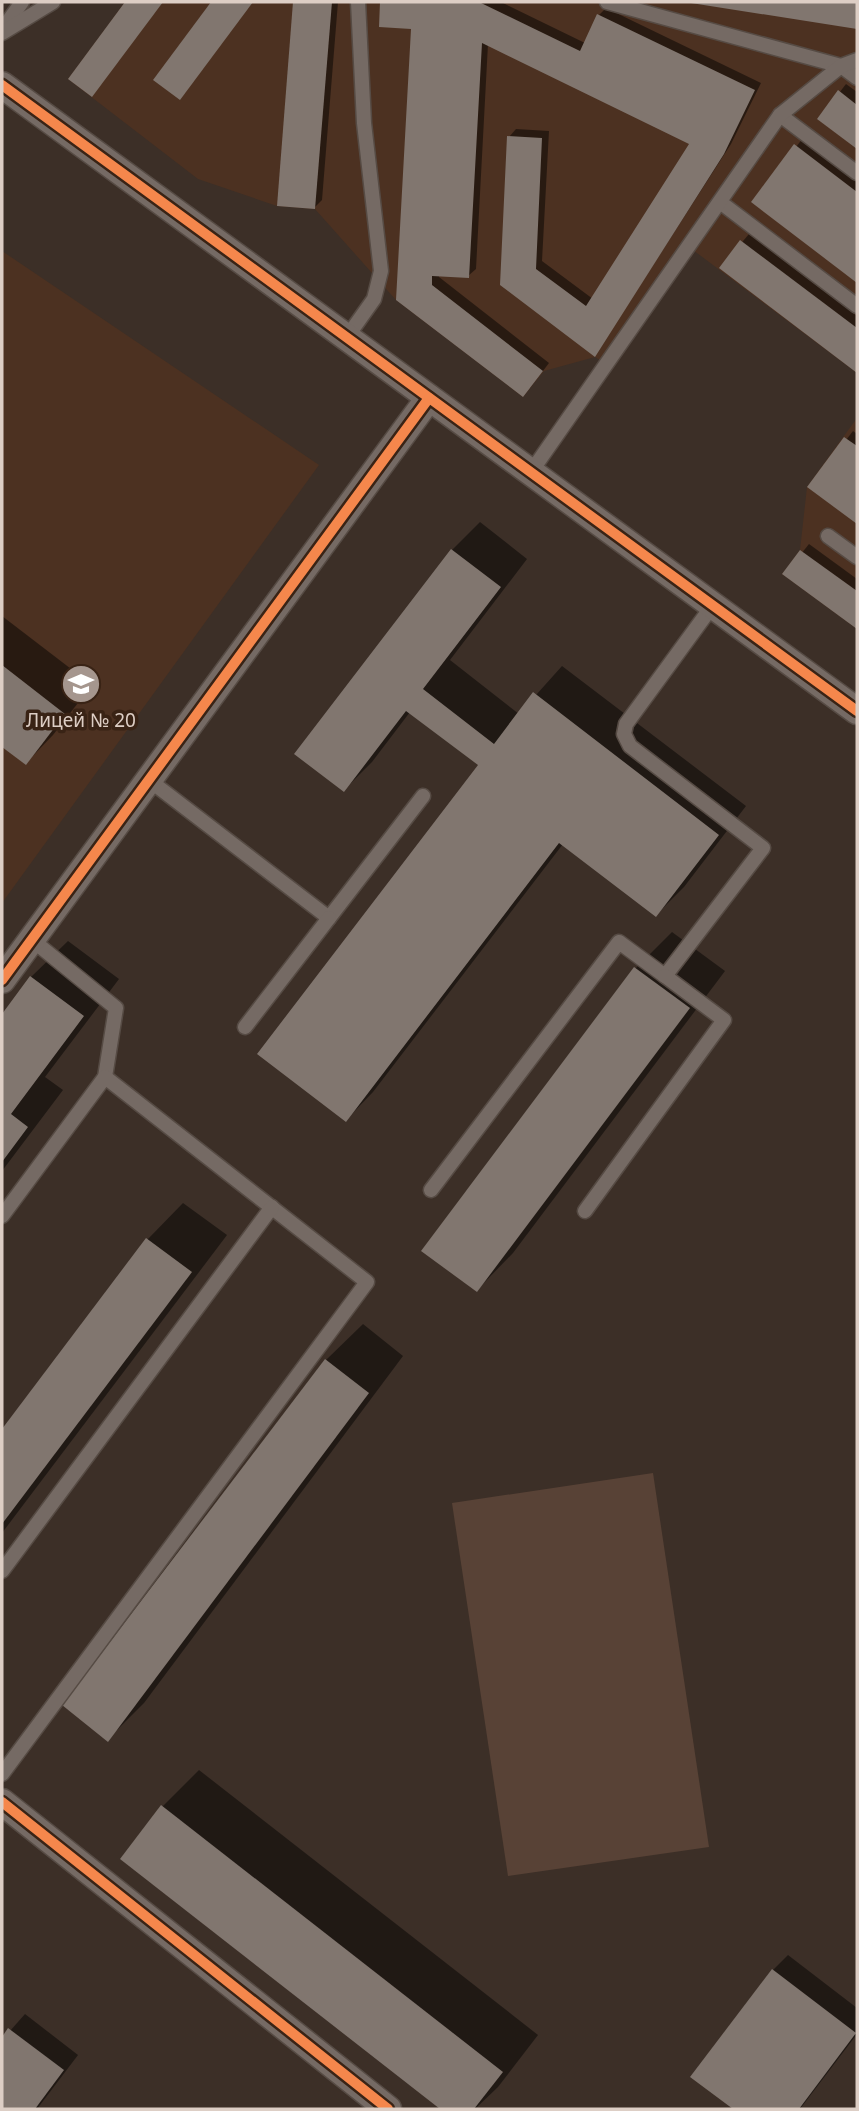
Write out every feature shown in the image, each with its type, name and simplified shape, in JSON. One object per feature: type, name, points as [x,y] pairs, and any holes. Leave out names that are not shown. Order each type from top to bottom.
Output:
[{"type":"street","points":[[2,85],[857,711]]},
{"type":"street","points":[[2,979],[429,398]]},
{"type":"street","points":[[2,1802],[375,2105]]},
{"type":"lane","points":[[2,32],[22,2]]},
{"type":"lane","points":[[2,32],[54,2]]},
{"type":"lane","points":[[347,337],[374,299],[381,271],[364,124],[358,2]]},
{"type":"lane","points":[[607,2],[841,66],[857,78]]},
{"type":"lane","points":[[531,472],[780,115],[841,66],[857,60]]},
{"type":"lane","points":[[780,115],[857,173]]},
{"type":"lane","points":[[720,202],[857,306]]},
{"type":"lane","points":[[828,536],[857,557]]},
{"type":"lane","points":[[665,976],[763,848],[630,746],[624,734],[626,723],[713,605]]},
{"type":"lane","points":[[149,780],[329,918]]},
{"type":"lane","points":[[245,1027],[423,796]]},
{"type":"lane","points":[[2,1216],[105,1076],[116,1008],[31,939]]},
{"type":"lane","points":[[431,1189],[619,942],[724,1020],[585,1212]]},
{"type":"lane","points":[[2,1774],[367,1282],[105,1076]]},
{"type":"lane","points":[[2,1571],[272,1207]]},
{"type":"shaded area","points":[[125,2],[857,2],[857,373],[689,247],[606,364],[595,357],[544,371],[523,397],[396,300],[315,209],[277,206],[198,179],[68,79]]},
{"type":"shaded area","name":"Лицей № 20","points":[[2,251],[319,465],[2,903]]},
{"type":"shaded area","points":[[857,418],[857,629],[782,574],[800,550],[807,487]]},
{"type":"shaded area","points":[[653,1473],[709,1847],[508,1876],[452,1503]]},
{"type":"building","points":[[125,2],[163,2],[92,97],[68,79]]},
{"type":"building","points":[[211,2],[253,2],[180,100],[153,80]]},
{"type":"building","points":[[293,2],[332,2],[315,209],[277,206]]},
{"type":"building","points":[[380,2],[479,2],[580,51],[597,14],[755,90],[724,154],[595,357],[500,285],[507,136],[542,138],[536,269],[586,306],[689,144],[482,43],[469,278],[432,276],[432,285],[543,371],[523,397],[396,300],[411,29],[379,27]]},
{"type":"building","points":[[857,2],[857,29],[691,3]]},
{"type":"building","points":[[838,90],[857,105],[857,149],[817,119]]},
{"type":"building","points":[[794,144],[857,192],[857,283],[751,202]]},
{"type":"building","points":[[740,240],[857,328],[857,373],[719,268]]},
{"type":"building","points":[[844,437],[857,446],[857,524],[807,487]]},
{"type":"building","points":[[451,549],[501,587],[423,689],[494,744],[533,692],[719,835],[656,917],[559,843],[346,1122],[257,1054],[478,765],[406,711],[344,792],[294,754]]},
{"type":"building","points":[[800,550],[857,591],[857,629],[782,574]]},
{"type":"building","points":[[2,665],[65,714],[26,765],[2,747]]},
{"type":"building","points":[[634,967],[690,1008],[477,1292],[421,1251]]},
{"type":"building","points":[[30,976],[84,1016],[11,1114],[28,1127],[2,1162],[2,1014]]},
{"type":"building","points":[[146,1238],[192,1272],[2,1524],[2,1429]]},
{"type":"building","points":[[325,1359],[369,1393],[108,1742],[62,1705]]},
{"type":"building","points":[[161,1805],[503,2072],[474,2109],[440,2109],[120,1859]]},
{"type":"building","points":[[772,1969],[856,2033],[799,2109],[733,2109],[690,2077]]},
{"type":"building","points":[[8,2028],[64,2070],[35,2109],[2,2109],[2,2037]]},
{"type":"cycle path","points":[[2,85],[857,711]]},
{"type":"cycle path","points":[[2,980],[429,398]]},
{"type":"cycle path","points":[[2,1802],[388,2109]]},
{"type":"place","name":"Лицей № 20","points":[[81,684]]}]
